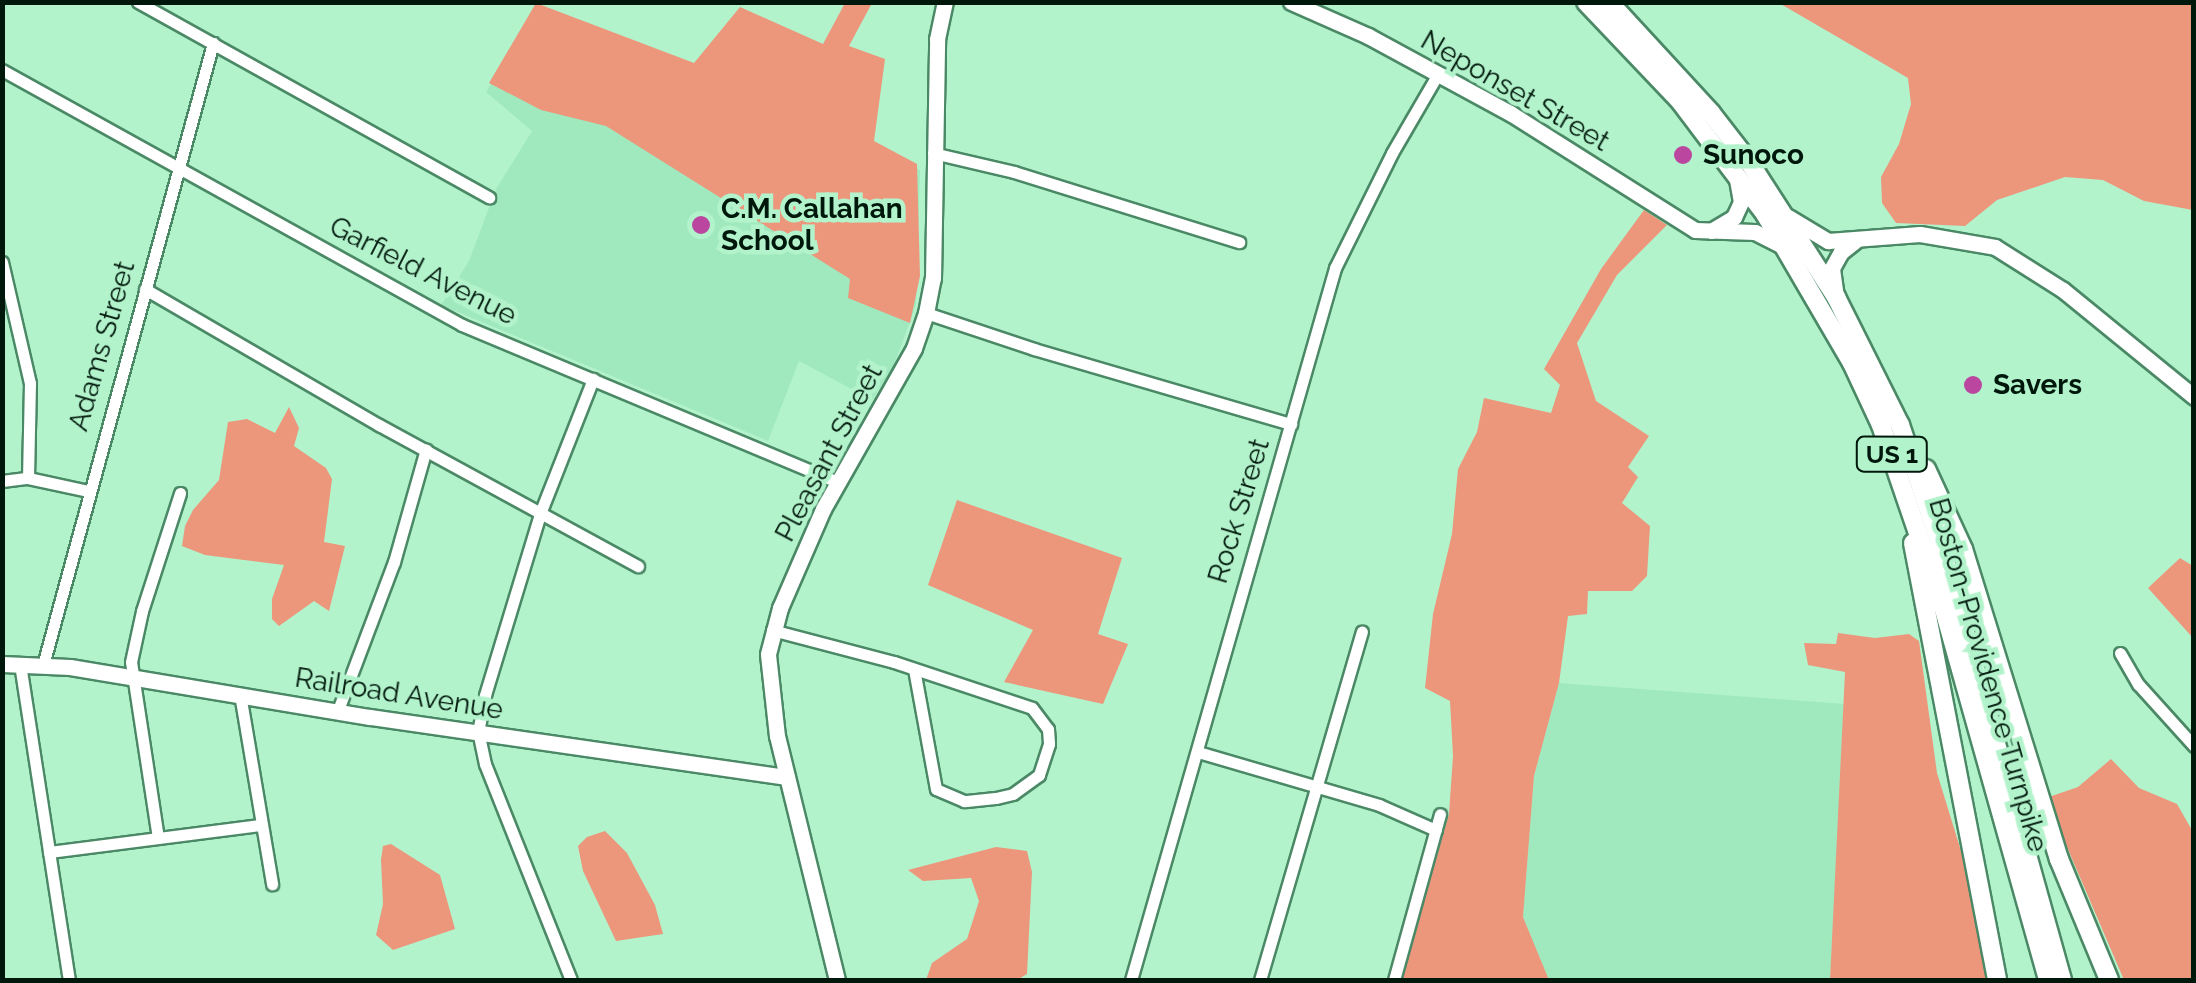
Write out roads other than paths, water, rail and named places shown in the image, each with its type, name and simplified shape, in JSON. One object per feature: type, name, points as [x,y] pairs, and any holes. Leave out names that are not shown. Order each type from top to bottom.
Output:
[{"type":"main road","name":"Boston-Providence Turnpike","points":[[1586,2],[1680,101],[1736,174],[1786,248],[1852,363],[1882,425],[1948,624],[2048,980]]},
{"type":"main road","name":"Boston-Providence Turnpike","points":[[1609,2],[1711,114],[1782,212],[1836,297],[1900,425],[1940,543],[2062,980]]},
{"type":"main road","points":[[1900,425],[1957,532],[2059,860],[2109,980]]},
{"type":"main road","points":[[1906,493],[1925,621],[1997,980]]},
{"type":"street","points":[[138,2],[489,198]]},
{"type":"street","name":"Pleasant Street","points":[[837,980],[787,777],[768,679],[772,630],[799,560],[914,348],[926,312],[933,278],[933,153],[938,39],[945,2]]},
{"type":"street","name":"Neponset Street","points":[[1292,2],[1438,74],[1575,152],[1695,230],[1756,232],[1786,248]]},
{"type":"street","name":"Adams Street","points":[[43,665],[213,42]]},
{"type":"street","name":"Garfield Avenue","points":[[2,70],[462,326],[838,482]]},
{"type":"street","name":"Rock Street","points":[[1132,980],[1334,268],[1438,74]]},
{"type":"street","points":[[933,153],[1014,172],[1239,242]]},
{"type":"street","points":[[1708,233],[1734,217],[1741,202],[1736,174]]},
{"type":"street","points":[[1782,212],[1815,237],[1856,241],[1920,234],[1995,247],[2064,290],[2194,397]]},
{"type":"street","points":[[1836,297],[1832,268],[1841,252],[1856,241]]},
{"type":"street","points":[[2,262],[30,382],[28,478]]},
{"type":"street","points":[[144,289],[638,566]]},
{"type":"street","points":[[926,312],[1034,349],[1291,424]]},
{"type":"street","points":[[571,980],[485,764],[478,732],[485,695],[542,511],[593,378]]},
{"type":"street","points":[[338,710],[394,562],[426,449]]},
{"type":"street","points":[[2,481],[28,478],[88,492]]},
{"type":"street","points":[[158,838],[132,676],[142,611],[180,493]]},
{"type":"street","points":[[772,630],[914,669],[1032,708],[1048,729],[1049,744],[1039,774],[1014,794],[995,798],[964,802],[936,789],[914,669]]},
{"type":"street","points":[[1260,980],[1362,632]]},
{"type":"street","points":[[2120,653],[2138,684],[2194,746]]},
{"type":"street","name":"Railroad Avenue","points":[[2,664],[132,676],[787,777]]},
{"type":"street","points":[[20,664],[69,980]]},
{"type":"street","points":[[240,694],[272,884]]},
{"type":"street","points":[[1198,752],[1379,805],[1436,830]]},
{"type":"street","points":[[1394,980],[1440,814]]},
{"type":"street","points":[[49,852],[260,825]]},
{"type":"place","name":"Sunoco","points":[[1683,155]]},
{"type":"place","name":"C.M. Callahan School","points":[[701,225]]},
{"type":"place","name":"Savers","points":[[1973,385]]}]
